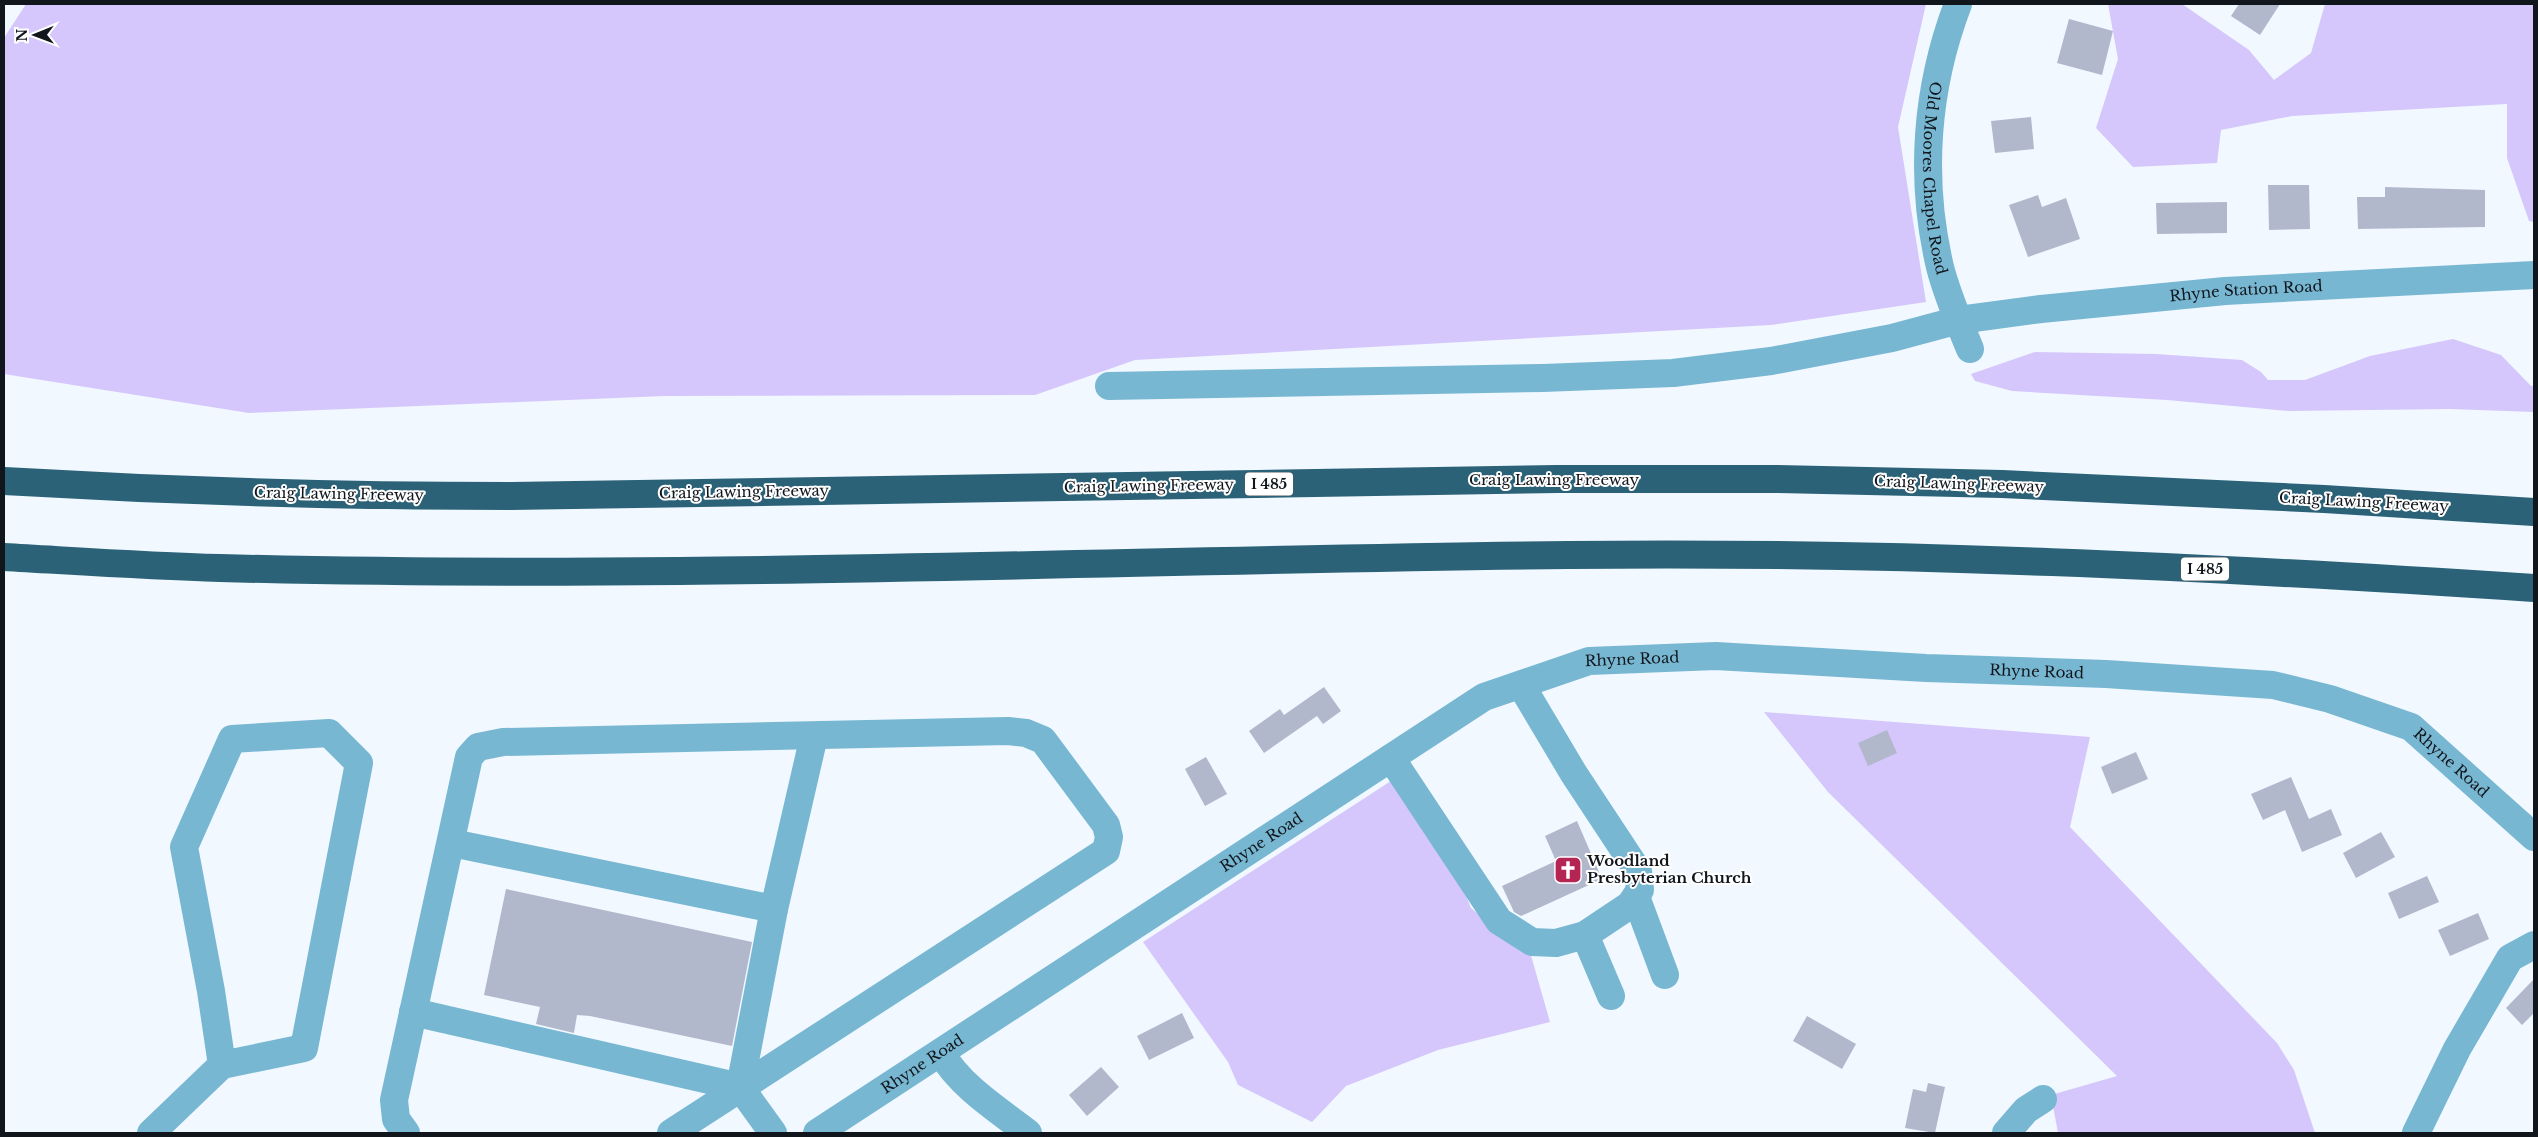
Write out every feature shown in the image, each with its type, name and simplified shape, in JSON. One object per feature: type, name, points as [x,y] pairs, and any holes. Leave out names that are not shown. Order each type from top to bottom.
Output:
[{"type":"highway","name":"Craig Lawing Freeway","points":[[4,481],[160,490],[354,496],[540,495],[1558,479],[1775,479],[2002,484],[2324,499],[2534,512]]},
{"type":"highway","points":[[2324,499],[2534,497]]},
{"type":"highway","name":"I 485","points":[[4,558],[212,568],[374,571],[779,569],[1570,555],[1749,555],[1917,557],[2089,563],[2534,588]]},
{"type":"highway","points":[[2398,579],[2534,600]]},
{"type":"street","name":"Old Moores Chapel Road","points":[[1958,4],[1948,32],[1937,76],[1928,135],[1927,167],[1933,231],[1941,268],[1970,349]]},
{"type":"street","name":"Rhyne Station Road","points":[[1109,386],[1543,378],[1673,372],[1771,361],[1892,338],[1959,320],[2041,309],[2225,291],[2534,275]]},
{"type":"street","name":"Rhyne Road","points":[[817,1133],[1484,697],[1589,662],[1716,656],[1926,668],[2106,674],[2273,685],[2330,699],[2412,727],[2534,837]]},
{"type":"street","points":[[1391,758],[1499,921],[1532,942],[1556,944],[1584,935],[1608,922],[1630,905],[1636,897],[1640,890],[1638,872],[1574,774],[1521,685]]},
{"type":"street","points":[[406,1133],[396,1119],[394,1100],[470,757],[478,747],[503,742],[1008,731],[1026,733],[1043,740],[1106,825],[1109,837],[1106,851],[671,1133]]},
{"type":"street","points":[[151,1133],[222,1066],[304,1048],[359,763],[330,733],[232,739],[184,847],[211,991],[222,1066]]},
{"type":"street","points":[[740,1087],[774,909],[814,736]]},
{"type":"street","points":[[452,843],[774,909]]},
{"type":"street","points":[[1636,897],[1665,975]]},
{"type":"street","points":[[1584,935],[1611,996]]},
{"type":"street","points":[[2416,1133],[2457,1049],[2510,958],[2534,945]]},
{"type":"street","points":[[413,1012],[740,1087],[773,1133]]},
{"type":"street","points":[[941,1053],[952,1070],[964,1083],[1028,1133]]},
{"type":"street","points":[[2006,1133],[2026,1110],[2043,1099]]},
{"type":"shaded area","points":[[26,4],[1926,4],[1898,127],[1926,302],[1771,325],[1135,360],[1035,395],[664,396],[249,413],[4,374],[4,38]]},
{"type":"shaded area","points":[[2108,4],[2182,4],[2249,50],[2274,80],[2311,53],[2325,4],[2534,4],[2534,222],[2529,221],[2507,158],[2507,104],[2292,116],[2221,130],[2217,163],[2133,167],[2096,128],[2118,59]]},
{"type":"shaded area","points":[[2453,339],[2501,355],[2531,386],[2534,386],[2534,412],[2450,409],[2289,411],[2167,400],[2012,391],[1975,381],[1971,374],[2035,352],[2156,354],[2242,360],[2261,372],[2268,380],[2305,380],[2370,356]]},
{"type":"shaded area","points":[[1764,712],[2090,737],[2070,827],[2277,1043],[2294,1070],[2315,1133],[2058,1133],[2051,1095],[2117,1076],[1828,792]]},
{"type":"shaded area","points":[[1394,779],[1450,857],[1471,908],[1499,932],[1530,952],[1550,1022],[1438,1050],[1346,1086],[1312,1122],[1238,1085],[1228,1062],[1143,942]]},
{"type":"building","points":[[2239,4],[2280,4],[2260,35],[2231,16]]},
{"type":"building","points":[[2069,19],[2113,31],[2102,75],[2057,63]]},
{"type":"building","points":[[2031,117],[2034,149],[1995,153],[1991,121]]},
{"type":"building","points":[[2268,185],[2309,185],[2310,229],[2269,230]]},
{"type":"building","points":[[2385,187],[2485,190],[2485,227],[2358,229],[2357,197],[2385,197]]},
{"type":"building","points":[[2038,195],[2042,207],[2066,198],[2080,239],[2028,257],[2009,205]]},
{"type":"building","points":[[2227,202],[2227,233],[2157,234],[2156,203]]},
{"type":"building","points":[[1324,687],[1341,711],[1323,724],[1317,716],[1264,753],[1249,731],[1280,709],[1284,715]]},
{"type":"building","points":[[1887,730],[1897,753],[1868,766],[1858,743]]},
{"type":"building","points":[[2136,752],[2148,779],[2112,794],[2101,767]]},
{"type":"building","points":[[1206,757],[1227,794],[1205,806],[1185,769]]},
{"type":"building","points":[[2291,777],[2309,819],[2331,809],[2342,835],[2302,852],[2285,810],[2263,820],[2251,794]]},
{"type":"building","name":"Woodland Presbyterian Church","points":[[1577,821],[1602,879],[1521,916],[1514,912],[1502,886],[1556,861],[1545,836]]},
{"type":"building","points":[[2381,832],[2395,857],[2356,878],[2343,853]]},
{"type":"building","points":[[2427,876],[2439,902],[2399,919],[2388,893]]},
{"type":"building","points":[[506,889],[752,942],[732,1046],[590,1016],[577,1015],[574,1033],[536,1024],[540,1007],[484,995]]},
{"type":"building","points":[[2478,913],[2489,939],[2450,956],[2438,930]]},
{"type":"building","points":[[2534,979],[2534,1013],[2522,1025],[2506,1008]]},
{"type":"building","points":[[1182,1013],[1194,1038],[1149,1060],[1137,1036]]},
{"type":"building","points":[[1807,1016],[1856,1044],[1842,1069],[1793,1041]]},
{"type":"building","points":[[1101,1067],[1119,1087],[1087,1116],[1069,1095]]},
{"type":"building","points":[[1928,1083],[1945,1087],[1935,1133],[1905,1128],[1913,1089],[1926,1092]]},
{"type":"place","name":"Woodland Presbyterian Church","points":[[1568,870]]}]
